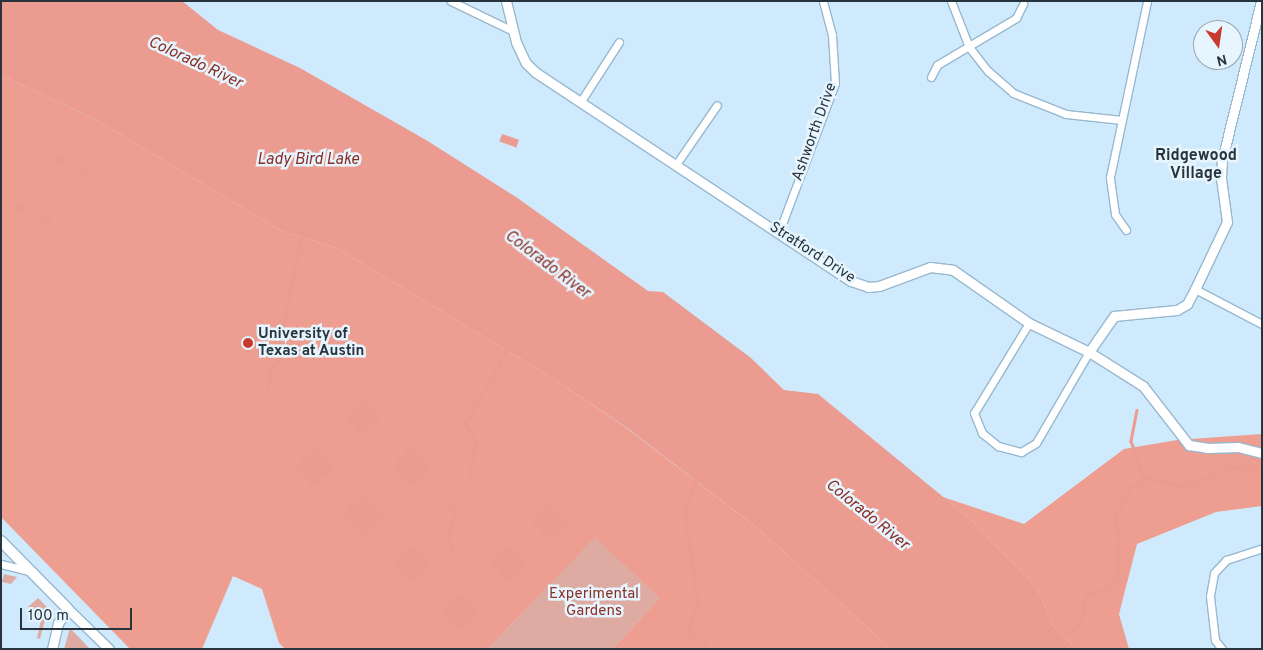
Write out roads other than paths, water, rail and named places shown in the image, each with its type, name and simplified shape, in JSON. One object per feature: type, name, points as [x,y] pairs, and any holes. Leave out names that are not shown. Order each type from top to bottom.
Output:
[{"type":"main road","points":[[1,541],[68,609]]},
{"type":"street","points":[[452,1],[513,31]]},
{"type":"street","name":"Stratford Drive","points":[[506,1],[513,31],[526,63],[851,281],[868,287],[889,283],[930,267],[953,270],[1029,323],[1089,352],[1152,393],[1175,431],[1189,445],[1207,448],[1238,447],[1262,453]]},
{"type":"street","name":"Ashworth Drive","points":[[779,232],[835,83],[833,43],[823,1]]},
{"type":"street","points":[[951,1],[969,47],[988,72],[1013,93],[1038,105],[1066,114],[1122,120]]},
{"type":"street","points":[[1126,230],[1114,214],[1110,191],[1122,120],[1147,1]]},
{"type":"street","points":[[1029,323],[974,413],[976,422],[989,441],[1021,452],[1036,443],[1089,352],[1114,316],[1176,310],[1187,304],[1196,289],[1227,222],[1221,178],[1222,160],[1261,1]]},
{"type":"street","points":[[931,77],[937,65],[1016,18],[1023,4]]},
{"type":"street","points":[[581,101],[619,42]]},
{"type":"street","points":[[677,163],[717,105]]},
{"type":"street","points":[[1196,289],[1262,324]]},
{"type":"street","points":[[1222,649],[1215,640],[1210,596],[1214,573],[1226,560],[1262,548]]},
{"type":"street","points":[[1,564],[33,572]]},
{"type":"street","points":[[52,649],[58,623],[68,609],[109,649]]},
{"type":"water","name":"Lady Bird Lake","points":[[1,1],[182,1],[218,30],[300,68],[426,140],[516,197],[648,291],[663,292],[751,358],[784,390],[818,394],[970,519],[1037,588],[1053,626],[1076,649],[891,649],[761,531],[626,427],[554,379],[337,248],[282,231],[93,118],[1,75]]},
{"type":"water","points":[[502,134],[519,140],[516,147],[499,142]]},
{"type":"water","points":[[58,154],[62,154],[66,160],[62,166],[58,166],[54,162],[54,158]]},
{"type":"water","points":[[82,166],[86,166],[90,172],[86,178],[82,178],[78,174],[78,170]]},
{"type":"water","points":[[20,201],[26,207],[20,213],[14,207]]},
{"type":"water","points":[[45,214],[51,220],[45,226],[39,220]]},
{"type":"water","points":[[364,399],[382,417],[363,435],[346,417]]},
{"type":"water","points":[[411,447],[430,467],[412,485],[392,465]]},
{"type":"water","points":[[315,448],[333,468],[312,487],[294,467]]},
{"type":"water","points":[[364,494],[384,516],[363,536],[342,513]]},
{"type":"water","points":[[549,504],[568,523],[550,541],[531,522]]},
{"type":"water","points":[[414,545],[432,564],[411,583],[394,564]]},
{"type":"water","points":[[509,546],[527,565],[508,582],[491,563]]},
{"type":"water","points":[[462,593],[479,611],[459,630],[442,612]]},
{"type":"waterway","points":[[268,389],[270,370],[280,358],[281,334],[302,234]]},
{"type":"waterway","points":[[452,551],[448,541],[455,510],[451,506],[473,481],[470,473],[475,440],[465,424],[508,349]]},
{"type":"waterway","points":[[1137,410],[1131,441],[1145,480]]},
{"type":"waterway","points":[[1238,468],[1253,458]]},
{"type":"waterway","points":[[1061,638],[1079,626],[1087,595],[1111,587],[1117,574],[1118,536],[1115,516],[1131,487],[1149,478],[1178,486],[1189,485],[1230,467],[1262,470]]},
{"type":"waterway","points":[[697,480],[685,511],[698,604],[689,625],[690,633],[705,642],[707,649]]},
{"type":"place","name":"University of Texas at Austin","points":[[248,343]]},
{"type":"district","name":"Ridgewood Village","points":[[1196,165]]},
{"type":"water label","name":"Colorado River","points":[[195,63]]},
{"type":"water label","name":"Colorado River","points":[[547,265]]},
{"type":"water label","name":"Colorado River","points":[[867,515]]},
{"type":"park label","name":"Experimental Gardens","points":[[594,602]]}]
